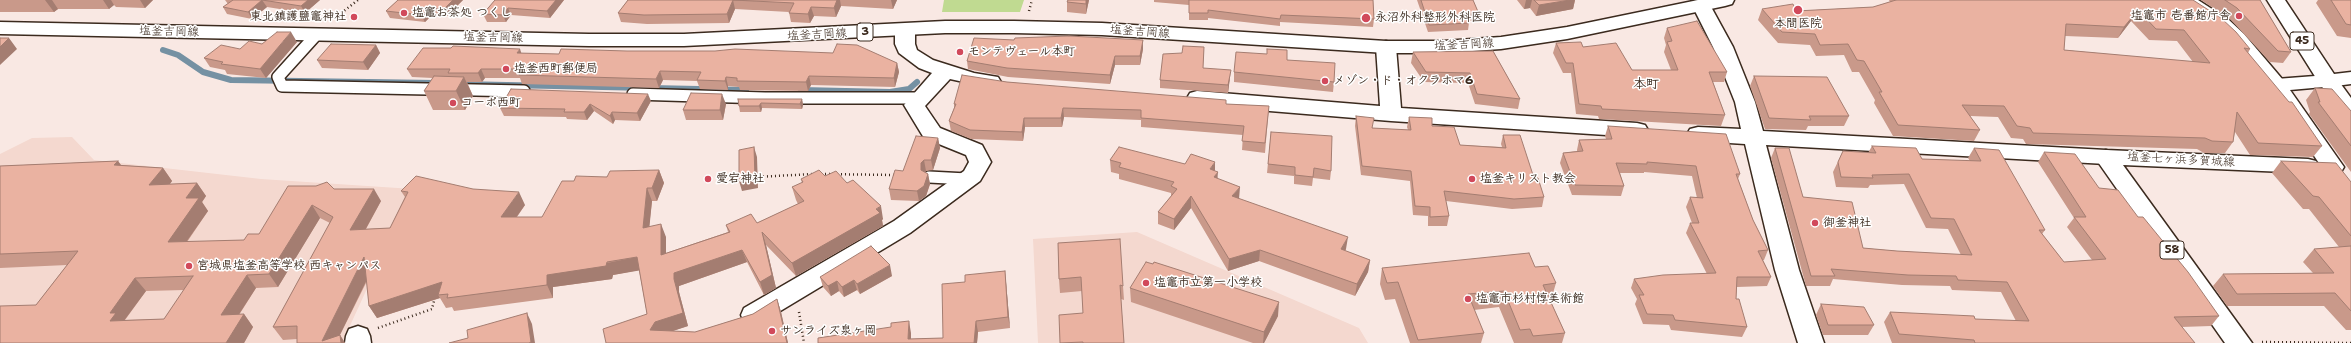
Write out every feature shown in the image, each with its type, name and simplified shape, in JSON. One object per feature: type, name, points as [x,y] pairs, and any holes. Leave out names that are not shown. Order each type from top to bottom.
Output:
[{"type":"main road","name":"塩釜吉岡線","points":[[0,28],[316,35],[684,40],[1006,27],[1102,29],[1386,47],[1444,47],[1501,44],[1567,33],[1725,0]]},
{"type":"main road","points":[[2185,0],[2222,24],[2237,38],[2276,85],[2346,185]]},
{"type":"main road","name":"45","points":[[2276,0],[2328,81]]},
{"type":"main road","points":[[1701,5],[1723,47],[1745,102],[1787,270],[1811,343]]},
{"type":"main road","points":[[905,30],[905,44],[909,53],[926,64],[972,79],[1008,84]]},
{"type":"main road","points":[[1386,47],[1391,114]]},
{"type":"main road","points":[[734,322],[748,318],[902,227],[972,176],[980,162],[974,150],[932,133],[914,105],[946,71]]},
{"type":"main road","points":[[2276,85],[2351,78]]},
{"type":"main road","points":[[2328,81],[2351,113]]},
{"type":"main road","points":[[1179,97],[1391,114],[1657,131]]},
{"type":"main road","points":[[1680,132],[2106,157]]},
{"type":"main road","name":"塩釜七ヶ浜多賀城線","points":[[2106,157],[2333,167]]},
{"type":"main road","name":"塩釜七ヶ浜多賀城線","points":[[2106,157],[2249,342]]},
{"type":"lane","points":[[316,35],[280,82],[534,91]]},
{"type":"lane","points":[[619,94],[765,98],[919,98]]},
{"type":"lane","points":[[929,177],[967,180]]},
{"type":"path","points":[[334,18],[358,0]]},
{"type":"path","points":[[1027,18],[1032,0]]},
{"type":"path","points":[[754,177],[852,173],[897,175]]},
{"type":"path","points":[[731,179],[746,178]]},
{"type":"path","points":[[358,339],[432,309],[435,295]]},
{"type":"path","points":[[797,309],[801,316],[804,343]]},
{"type":"path","points":[[2249,342],[2351,343]]},
{"type":"shaded area","name":"宮城県塩釜高等学校 西キャンパス","points":[[72,137],[94,160],[261,179],[413,189],[342,343],[0,343],[0,154],[32,138]]},
{"type":"shaded area","name":"塩竈市立第一小学校","points":[[1137,232],[1359,328],[1368,343],[1038,343],[1033,239]]},
{"type":"green space","points":[[944,0],[1024,0],[1020,12],[942,12]]},
{"type":"building","points":[[233,0],[262,0],[248,12],[223,7]]},
{"type":"building","points":[[262,0],[308,0],[301,6]]},
{"type":"building","points":[[398,0],[453,0],[444,9],[429,8],[421,15],[386,11]]},
{"type":"building","points":[[495,0],[556,0],[547,11],[508,8],[503,15],[483,14]]},
{"type":"building","points":[[628,0],[733,0],[727,14],[644,15],[618,13]]},
{"type":"building","points":[[733,0],[837,0],[834,8],[811,7],[808,14],[789,13],[794,3]]},
{"type":"building","points":[[1068,0],[1086,0],[1086,4],[1067,2]]},
{"type":"building","points":[[1189,0],[1373,0],[1374,19],[1281,15],[1280,19],[1208,10],[1208,13],[1189,13]]},
{"type":"building","points":[[1421,0],[1473,0],[1479,14],[1466,14],[1469,23],[1429,25]]},
{"type":"building","points":[[1534,0],[1570,0],[1539,5]]},
{"type":"building","points":[[1896,0],[2193,0],[2221,18],[2236,32],[2250,49],[2244,48],[2289,102],[2292,102],[2322,146],[2258,143],[2237,112],[2233,142],[2212,141],[2205,138],[2033,133],[2030,128],[2017,126],[2004,106],[1962,105],[1980,130],[1898,125],[1879,92],[1882,92],[1864,61],[1857,60],[1848,44],[1820,45],[1815,34],[1782,32],[1762,9],[1793,4],[1796,11],[1873,7]],"holes":[[[2138,10],[2156,29],[2184,30],[2210,63],[2064,50],[2066,24],[2124,27]]]},
{"type":"building","points":[[2225,0],[2260,0],[2291,52],[2278,51],[2237,8]]},
{"type":"building","points":[[2331,0],[2351,0],[2351,25],[2346,24]]},
{"type":"building","points":[[1697,21],[1727,72],[1709,72],[1725,115],[1602,109],[1601,106],[1579,104],[1573,63],[1566,63],[1556,43],[1581,42],[1583,47],[1616,43],[1632,70],[1678,70],[1667,42],[1672,41],[1667,28]]},
{"type":"building","points":[[277,32],[291,32],[260,69],[221,64],[223,62],[204,58],[221,45],[240,49],[249,41],[262,44]]},
{"type":"building","points":[[1069,36],[1143,40],[1140,56],[1115,56],[1110,75],[1007,68],[967,61],[974,38],[1014,40],[1015,38]]},
{"type":"building","points":[[0,38],[9,38],[0,47]]},
{"type":"building","points":[[331,44],[376,45],[363,62],[317,60]]},
{"type":"building","points":[[837,44],[857,45],[897,63],[894,78],[809,76],[806,82],[737,81],[737,78],[726,77],[725,81],[697,80],[701,72],[660,71],[656,79],[519,75],[522,69],[481,69],[478,73],[448,73],[450,69],[407,69],[423,48],[451,48],[453,46],[520,49],[517,53],[559,54],[561,49],[715,51],[735,49],[833,53]]},
{"type":"building","points":[[1183,46],[1204,47],[1203,68],[1231,70],[1228,85],[1160,80],[1163,54],[1182,53]]},
{"type":"building","points":[[1267,49],[1287,50],[1287,60],[1335,63],[1334,82],[1234,72],[1236,52],[1267,54]]},
{"type":"building","points":[[1493,51],[1520,99],[1477,94],[1470,73],[1426,72],[1413,52]]},
{"type":"building","points":[[962,75],[1007,82],[1226,100],[1226,104],[1269,106],[1265,143],[1242,141],[1244,126],[1141,118],[1141,110],[1063,108],[1061,118],[1024,118],[1022,132],[970,130],[949,121],[956,104],[954,104]]},
{"type":"building","points":[[434,76],[464,77],[456,91],[424,91]]},
{"type":"building","points":[[1754,76],[1827,77],[1849,116],[1809,116],[1811,120],[1769,118]]},
{"type":"building","points":[[2315,88],[2332,89],[2351,111],[2351,146],[2318,102],[2320,102]]},
{"type":"building","points":[[511,89],[648,94],[637,113],[612,112],[610,116],[590,104],[584,112],[564,112],[565,109],[500,108]]},
{"type":"building","points":[[691,93],[722,94],[720,110],[683,110]]},
{"type":"building","points":[[738,99],[802,99],[800,104],[761,103],[759,106],[739,106]]},
{"type":"building","points":[[1356,116],[1374,118],[1372,128],[1411,130],[1409,117],[1432,118],[1432,126],[1454,127],[1460,145],[1506,148],[1503,135],[1520,135],[1534,178],[1538,178],[1544,197],[1514,199],[1444,191],[1449,216],[1430,217],[1430,207],[1415,206],[1411,171],[1362,166]]},
{"type":"building","points":[[1608,126],[1726,134],[1740,174],[1736,174],[1753,220],[1768,250],[1758,251],[1771,277],[1737,277],[1736,299],[1739,299],[1747,327],[1675,320],[1673,315],[1647,314],[1639,295],[1644,295],[1634,279],[1663,275],[1716,273],[1690,223],[1699,223],[1690,197],[1703,198],[1696,166],[1647,162],[1647,164],[1616,163],[1624,186],[1575,185],[1563,153],[1583,151],[1579,140],[1612,139]]},
{"type":"building","points":[[1271,132],[1332,136],[1331,171],[1314,168],[1313,177],[1295,175],[1295,167],[1268,164]]},
{"type":"building","points":[[916,136],[938,138],[931,160],[924,160],[921,163],[921,170],[928,174],[924,186],[917,191],[889,189],[895,170],[903,171]]},
{"type":"building","points":[[1872,146],[1916,148],[1922,159],[1981,161],[1974,148],[1999,150],[2045,230],[2039,230],[2064,262],[2106,259],[2074,217],[2086,217],[2044,152],[2075,154],[2099,188],[2118,190],[2138,217],[2143,217],[2188,272],[2219,316],[2174,317],[2195,343],[1975,343],[1974,340],[1899,334],[1890,312],[1974,316],[1975,319],[2029,321],[2007,282],[1958,280],[1956,276],[1908,275],[1831,269],[1835,276],[1811,276],[1775,148],[1789,148],[1803,197],[1852,202],[1863,248],[1972,255],[1954,219],[1931,218],[1909,174],[1872,175],[1873,178],[1841,177],[1838,162],[1843,151],[1876,153]]},
{"type":"building","points":[[754,147],[755,178],[739,181],[739,150]]},
{"type":"building","points":[[1119,147],[1185,164],[1191,154],[1215,162],[1210,169],[1218,172],[1214,177],[1240,187],[1232,196],[1348,237],[1341,249],[1370,260],[1357,284],[1260,250],[1229,259],[1191,196],[1174,219],[1158,212],[1177,189],[1171,186],[1174,182],[1119,167],[1121,163],[1110,160]]},
{"type":"building","points":[[118,161],[114,165],[163,168],[149,185],[197,183],[186,198],[199,198],[168,242],[244,240],[248,234],[259,234],[288,186],[316,186],[327,182],[334,189],[374,189],[350,230],[390,228],[408,192],[401,191],[416,176],[473,189],[519,192],[501,217],[542,217],[562,181],[574,181],[576,176],[607,177],[610,171],[659,170],[652,188],[647,188],[643,228],[661,224],[661,255],[730,232],[726,225],[751,214],[757,223],[804,201],[792,187],[803,182],[801,179],[819,170],[825,176],[836,171],[847,183],[853,180],[881,206],[876,209],[880,213],[792,263],[762,232],[772,275],[760,282],[742,250],[674,273],[674,279],[683,313],[655,322],[650,330],[695,332],[753,314],[777,299],[787,343],[606,343],[603,329],[647,314],[637,257],[607,262],[606,266],[547,275],[547,285],[447,298],[448,294],[438,295],[442,282],[369,306],[364,257],[322,341],[340,335],[341,343],[297,343],[297,326],[273,327],[333,217],[312,205],[269,274],[247,275],[221,315],[244,314],[226,343],[0,343],[0,306],[36,305],[78,251],[0,254],[0,166]],"holes":[[[193,276],[164,319],[110,321],[116,313],[110,313],[135,278]]]},
{"type":"building","points":[[2281,161],[2336,163],[2351,182],[2351,236],[2319,197],[2313,196]]},
{"type":"building","points":[[1120,239],[1123,286],[1120,285],[1124,343],[1060,343],[1059,315],[1083,313],[1081,277],[1059,279],[1058,243]]},
{"type":"building","points":[[871,246],[890,265],[857,284],[854,280],[842,287],[837,281],[828,286],[820,277]]},
{"type":"building","points":[[2351,246],[2351,311],[2335,293],[2237,294],[2223,274],[2334,273],[2314,249]]},
{"type":"building","points":[[1529,253],[1535,267],[1548,266],[1556,283],[1543,285],[1565,333],[1533,336],[1530,329],[1520,330],[1504,291],[1468,294],[1484,333],[1418,340],[1398,282],[1387,283],[1382,268]]},
{"type":"building","points":[[1146,262],[1153,264],[1154,262],[1279,302],[1264,332],[1130,288]]},
{"type":"building","points":[[1005,271],[1008,317],[976,321],[974,343],[818,343],[818,338],[891,327],[891,323],[909,321],[908,339],[943,338],[942,284],[965,282],[965,275]]},
{"type":"building","points":[[1821,304],[1864,307],[1874,325],[1828,325]]},
{"type":"building","points":[[527,313],[531,342],[529,343],[449,343],[468,338],[467,330]]},
{"type":"waterway","points":[[163,50],[178,55],[203,72],[231,80],[436,83]]},
{"type":"waterway","points":[[801,90],[890,92],[909,89],[917,82]]},
{"type":"waterway","points":[[459,84],[746,90]]},
{"type":"place","name":"本間医院","points":[[1798,10]]},
{"type":"place","name":"塩竈お茶処 つくし","points":[[404,13]]},
{"type":"place","name":"塩竈市 壱番館庁舎","points":[[2239,16]]},
{"type":"place","name":"東北鎮護鹽竈神社","points":[[354,17]]},
{"type":"place","name":"永沼外科整形外科医院","points":[[1366,18]]},
{"type":"place","name":"モンテヴェール本町","points":[[960,52]]},
{"type":"place","name":"塩釜西町郵便局","points":[[506,69]]},
{"type":"place","name":"メゾン・ド・オクラホマ6","points":[[1325,81]]},
{"type":"place","name":"コーポ西町","points":[[453,103]]},
{"type":"place","name":"愛宕神社","points":[[708,179]]},
{"type":"place","name":"塩釜キリスト教会","points":[[1472,179]]},
{"type":"place","name":"御釜神社","points":[[1815,223]]},
{"type":"place","name":"宮城県塩釜高等学校 西キャンパス","points":[[189,266]]},
{"type":"place","name":"塩竈市立第一小学校","points":[[1146,283]]},
{"type":"place","name":"塩竈市杉村惇美術館","points":[[1468,299]]},
{"type":"place","name":"サンライズ泉ヶ岡","points":[[772,331]]},
{"type":"district","name":"本町","points":[[1646,85]]}]
